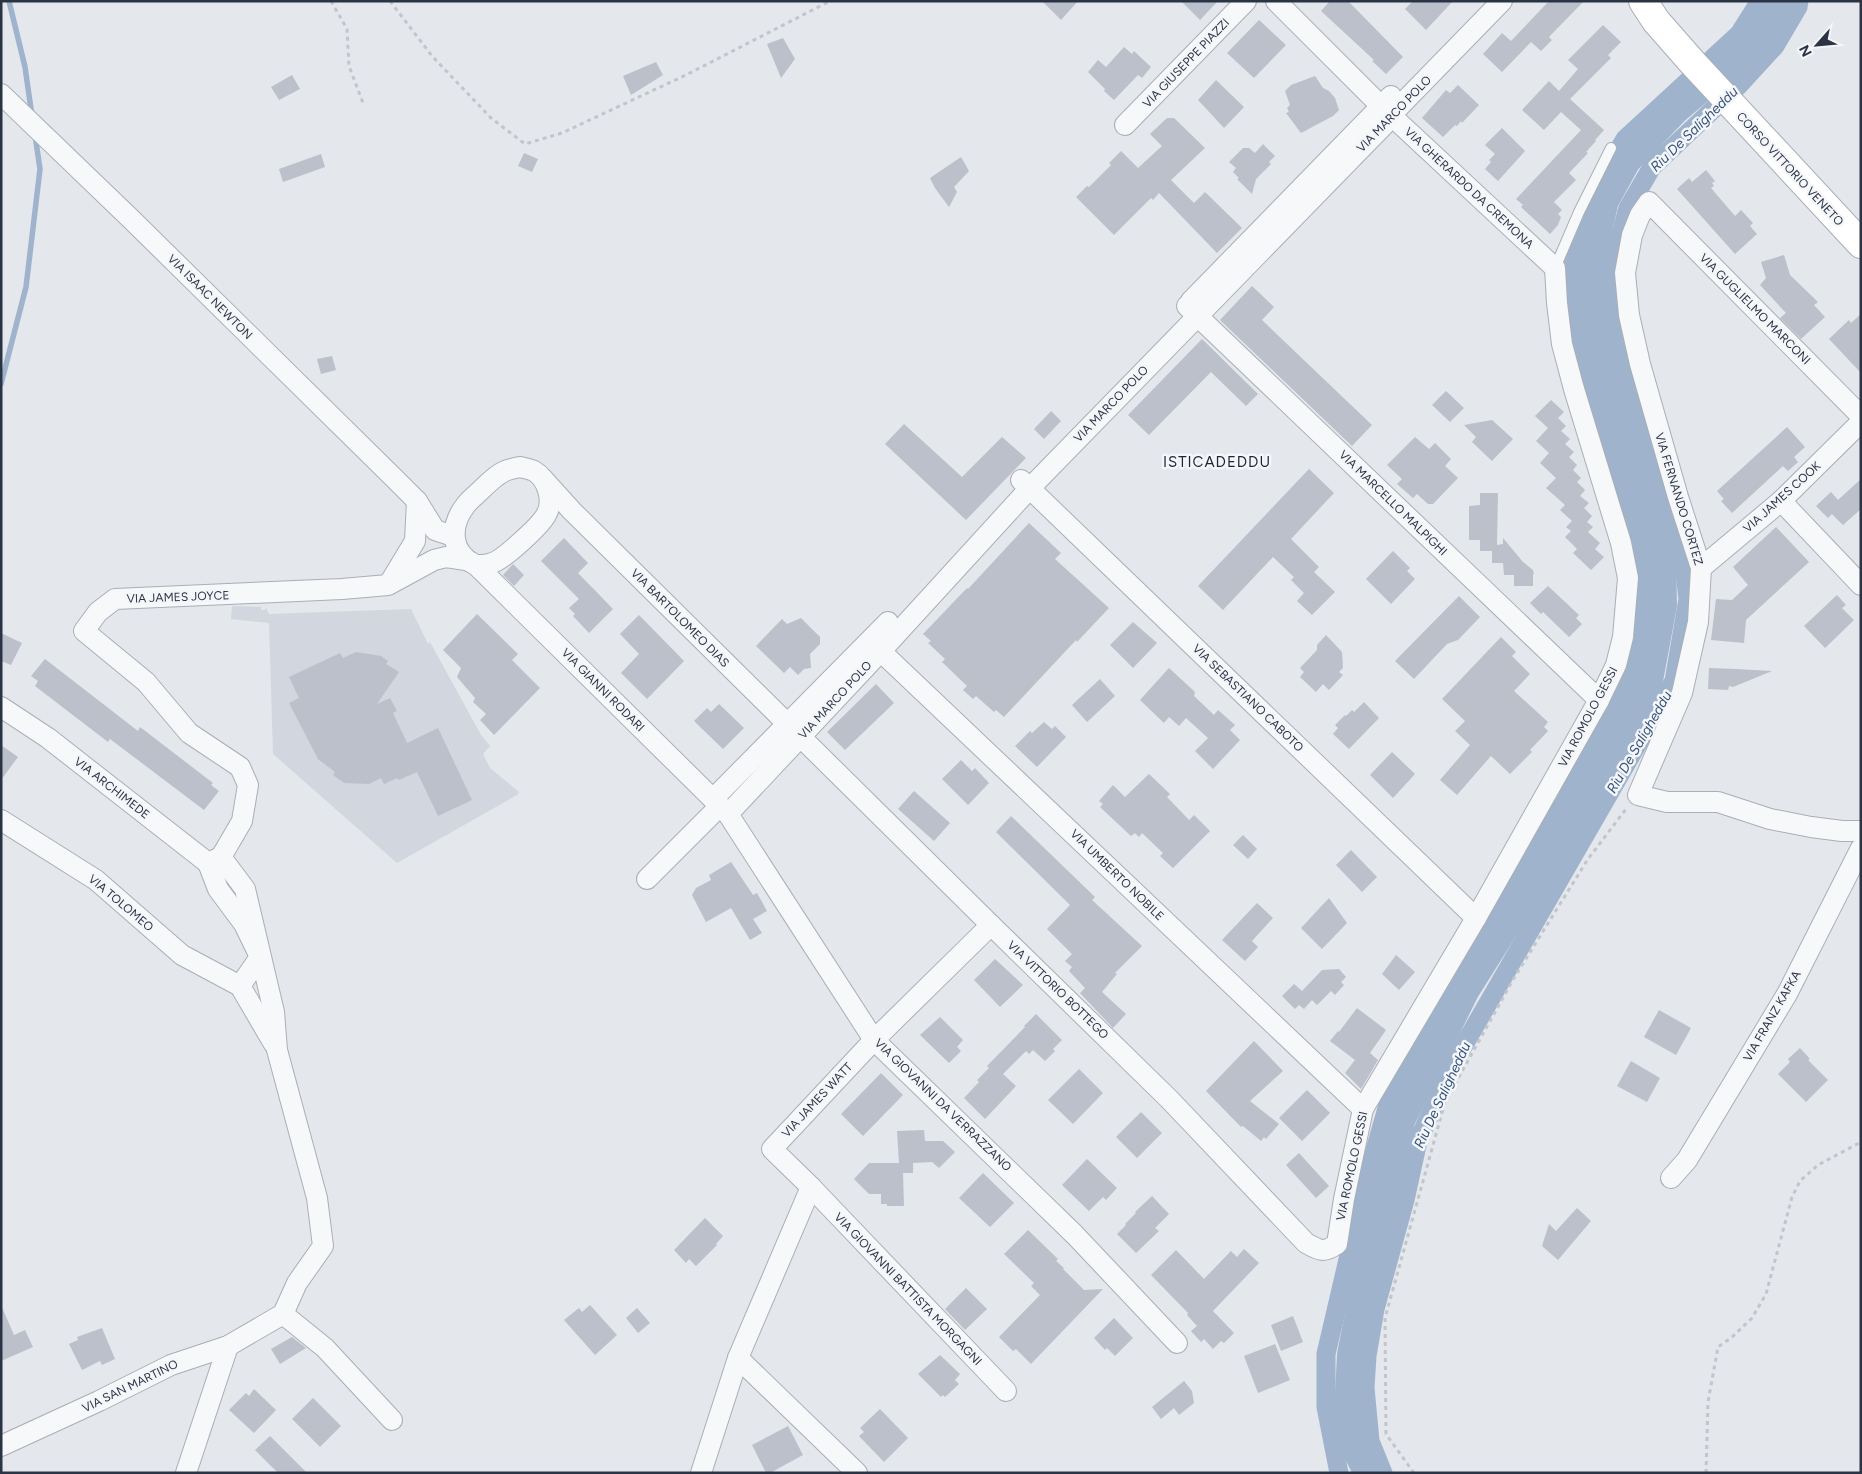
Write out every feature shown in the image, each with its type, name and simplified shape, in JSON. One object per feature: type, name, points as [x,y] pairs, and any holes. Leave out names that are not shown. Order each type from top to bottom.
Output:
[{"type":"main road","name":"CORSO VITTORIO VENETO","points":[[1643,1],[1656,21],[1692,62],[1861,244]]},
{"type":"street","name":"VIA GIUSEPPE PIAZZI","points":[[1126,124],[1246,1]]},
{"type":"street","name":"VIA GHERARDO DA CREMONA","points":[[1276,1],[1386,110],[1555,268]]},
{"type":"street","name":"VIA MARCO POLO","points":[[647,879],[876,646],[1025,483],[1192,311],[1384,125],[1386,110],[1483,1]]},
{"type":"street","name":"VIA MARCO POLO","points":[[1386,110],[1502,1]]},
{"type":"street","name":"VIA ISAAC NEWTON","points":[[6,99],[131,219],[416,501],[435,530],[453,536]]},
{"type":"street","name":"VIA GUGLIELMO MARCONI","points":[[1650,202],[1861,416]]},
{"type":"street","name":"VIA FERNANDO CORTEZ","points":[[1638,795],[1682,693],[1698,622],[1701,568],[1678,497],[1640,364],[1629,315],[1625,273],[1632,235],[1640,215],[1650,202]]},
{"type":"street","name":"VIA ROMOLO GESSI","points":[[1329,1250],[1337,1244],[1344,1199],[1363,1109],[1476,918],[1599,700],[1616,665],[1623,637],[1628,578],[1620,543],[1562,344],[1555,268]]},
{"type":"street","name":"VIA MARCELLO MALPIGHI","points":[[1192,311],[1599,700]]},
{"type":"street","name":"VIA JAMES COOK","points":[[1701,568],[1781,501],[1861,422]]},
{"type":"street","points":[[520,467],[534,471],[544,479],[550,503],[547,514],[540,523],[504,556],[493,563],[472,563],[457,549],[453,536],[457,519],[465,506],[492,480],[505,471],[520,467]]},
{"type":"street","name":"VIA BARTOLOMEO DIAS","points":[[544,479],[572,511],[794,731]]},
{"type":"street","name":"VIA SEBASTIANO CABOTO","points":[[1025,483],[1476,918]]},
{"type":"street","name":"VIA ISAAC NEWTON","points":[[416,501],[433,510],[447,513],[465,506]]},
{"type":"street","points":[[388,585],[416,541],[416,501]]},
{"type":"street","points":[[1781,501],[1861,585]]},
{"type":"street","points":[[547,514],[572,511]]},
{"type":"street","points":[[403,561],[453,536]]},
{"type":"street","name":"VIA JAMES JOYCE","points":[[214,860],[242,821],[248,785],[240,767],[189,733],[146,682],[84,631],[98,612],[115,599],[342,590],[388,585],[434,560],[446,557],[472,563]]},
{"type":"street","name":"VIA GIANNI RODARI","points":[[472,563],[720,806]]},
{"type":"street","name":"VIA UMBERTO NOBILE","points":[[876,646],[1363,1109]]},
{"type":"street","name":"VIA ARCHIMEDE","points":[[1,707],[48,738],[214,860]]},
{"type":"street","name":"VIA VITTORIO BOTTEGO","points":[[794,731],[991,926],[1169,1098],[1306,1243],[1318,1250],[1329,1250]]},
{"type":"street","points":[[1638,795],[1667,802],[1718,802],[1770,819],[1811,828],[1861,831]]},
{"type":"street","name":"VIA GIOVANNI DA VERRAZZANO","points":[[720,806],[874,1040],[1075,1235],[1177,1343]]},
{"type":"street","name":"VIA TOLOMEO","points":[[1,820],[96,880],[182,955],[240,986]]},
{"type":"street","name":"VIA FRANZ KAFKA","points":[[1671,1178],[1687,1160],[1787,994],[1861,848]]},
{"type":"street","points":[[214,860],[245,889],[274,1012],[278,1050],[317,1198],[323,1246],[297,1283],[283,1314],[325,1348],[392,1420]]},
{"type":"street","name":"VIA JAMES WATT","points":[[811,1187],[772,1148],[874,1040],[991,926]]},
{"type":"street","points":[[260,957],[240,986],[278,1050]]},
{"type":"street","points":[[701,1473],[738,1358],[811,1187]]},
{"type":"street","name":"VIA GIOVANNI BATTISTA MORGAGNI","points":[[811,1187],[1006,1391]]},
{"type":"street","name":"VIA SAN MARTINO","points":[[1,1446],[99,1402],[171,1365],[228,1346],[283,1314]]},
{"type":"street","points":[[186,1473],[228,1346]]},
{"type":"street","points":[[738,1358],[857,1473]]},
{"type":"lane","name":"VIA ROMOLO GESSI","points":[[1555,268],[1579,212],[1611,148]]},
{"type":"path","points":[[331,1],[347,29],[349,66],[363,102]]},
{"type":"path","points":[[390,1],[432,56],[492,118],[525,144],[562,133],[688,74],[830,1]]},
{"type":"path","points":[[1414,1473],[1386,1434],[1385,1318],[1445,1102],[1514,978],[1588,859],[1638,795]]},
{"type":"path","points":[[1706,1473],[1708,1402],[1718,1347],[1731,1338],[1752,1318],[1766,1294],[1792,1197],[1800,1181],[1818,1165],[1861,1142]]},
{"type":"shaded area","points":[[232,606],[261,607],[261,610],[266,608],[269,614],[411,609],[428,644],[430,642],[481,735],[490,746],[483,754],[490,768],[519,792],[517,795],[397,863],[273,754],[269,623],[231,619]]},
{"type":"building","points":[[1042,1],[1078,1],[1061,20]]},
{"type":"building","points":[[1181,1],[1218,1],[1200,20]]},
{"type":"building","points":[[1330,1],[1348,1],[1403,57],[1386,74],[1372,61],[1374,60],[1321,11]]},
{"type":"building","points":[[1413,1],[1453,1],[1426,30],[1405,9]]},
{"type":"building","points":[[1549,1],[1584,1],[1549,37],[1552,40],[1541,51],[1531,42],[1502,72],[1483,54],[1502,33],[1511,41]]},
{"type":"building","points":[[1259,20],[1286,45],[1254,78],[1227,53]]},
{"type":"building","points":[[1603,25],[1621,42],[1608,55],[1611,58],[1570,99],[1604,130],[1586,152],[1588,153],[1569,173],[1576,180],[1554,202],[1562,210],[1558,214],[1561,217],[1558,225],[1550,234],[1521,207],[1523,205],[1516,199],[1581,130],[1561,112],[1544,130],[1522,110],[1549,81],[1559,91],[1578,69],[1568,60]]},
{"type":"building","points":[[783,38],[795,59],[781,78],[767,44]]},
{"type":"building","points":[[1124,47],[1132,54],[1134,51],[1151,67],[1142,78],[1138,75],[1114,100],[1088,72],[1098,60],[1106,67]]},
{"type":"building","points":[[656,62],[663,75],[631,95],[623,76]]},
{"type":"building","points":[[292,75],[300,89],[279,100],[271,87]]},
{"type":"building","points":[[1315,76],[1323,88],[1329,91],[1335,98],[1339,110],[1333,116],[1301,133],[1286,113],[1289,112],[1287,108],[1290,105],[1285,91],[1291,85]]},
{"type":"building","points":[[1216,80],[1244,107],[1224,128],[1198,100]]},
{"type":"building","points":[[1458,85],[1479,105],[1462,123],[1461,121],[1457,126],[1455,125],[1443,137],[1422,118],[1446,90],[1450,93]]},
{"type":"building","points":[[1167,118],[1174,118],[1205,148],[1171,180],[1194,203],[1205,192],[1242,228],[1217,253],[1159,193],[1153,200],[1151,198],[1114,235],[1076,197],[1111,165],[1109,163],[1121,151],[1138,168],[1162,146],[1150,134]]},
{"type":"building","points":[[1502,128],[1525,151],[1498,181],[1485,169],[1491,162],[1489,160],[1495,154],[1485,145]]},
{"type":"building","points":[[1263,144],[1275,156],[1269,162],[1271,164],[1256,179],[1252,194],[1237,179],[1239,178],[1233,172],[1236,168],[1229,162],[1243,148],[1249,148],[1255,153]]},
{"type":"building","points":[[524,153],[538,159],[532,172],[518,166]]},
{"type":"building","points":[[321,154],[325,167],[283,182],[279,169]]},
{"type":"building","points":[[961,157],[969,171],[954,187],[957,192],[949,207],[930,178]]},
{"type":"building","points":[[1706,170],[1715,181],[1712,183],[1714,186],[1711,188],[1735,216],[1741,210],[1753,223],[1750,226],[1757,234],[1735,254],[1677,189],[1689,178],[1692,182]]},
{"type":"building","points":[[1784,255],[1790,275],[1818,302],[1814,305],[1825,317],[1801,339],[1780,318],[1786,313],[1760,285],[1766,278],[1761,262]]},
{"type":"building","points":[[1252,286],[1274,307],[1262,320],[1372,425],[1352,446],[1220,320]]},
{"type":"building","points":[[1861,314],[1861,373],[1829,339],[1849,320],[1851,323]]},
{"type":"building","points":[[1202,339],[1258,394],[1246,406],[1211,372],[1149,435],[1128,415]]},
{"type":"building","points":[[332,356],[336,370],[321,374],[317,359]]},
{"type":"building","points":[[1446,391],[1464,408],[1450,422],[1432,405]]},
{"type":"building","points":[[1551,400],[1564,412],[1558,418],[1566,426],[1561,431],[1570,439],[1565,444],[1574,452],[1569,457],[1577,465],[1573,470],[1581,478],[1577,482],[1585,490],[1580,496],[1589,503],[1584,508],[1592,516],[1587,522],[1593,527],[1588,532],[1600,543],[1595,549],[1604,557],[1591,570],[1573,553],[1577,549],[1565,537],[1571,531],[1566,527],[1572,521],[1560,510],[1565,505],[1546,488],[1556,478],[1540,463],[1549,453],[1536,441],[1548,428],[1535,416]]},
{"type":"building","points":[[1051,411],[1061,421],[1044,439],[1034,429]]},
{"type":"building","points":[[1492,420],[1513,439],[1492,461],[1472,442],[1476,437],[1464,425]]},
{"type":"building","points":[[904,424],[962,477],[1002,437],[1026,458],[966,520],[885,444]]},
{"type":"building","points":[[1787,427],[1805,447],[1794,457],[1798,462],[1788,471],[1783,466],[1732,513],[1721,501],[1724,499],[1717,491]]},
{"type":"building","points":[[1415,437],[1429,449],[1435,443],[1451,459],[1445,466],[1458,478],[1433,504],[1428,504],[1417,494],[1413,498],[1397,484],[1402,479],[1387,465]]},
{"type":"building","points":[[1309,469],[1334,493],[1291,539],[1319,567],[1314,572],[1335,592],[1312,615],[1297,601],[1304,593],[1291,580],[1294,577],[1273,557],[1223,610],[1198,586]]},
{"type":"building","points":[[1861,479],[1861,509],[1843,525],[1832,514],[1828,518],[1816,506],[1831,492],[1838,500]]},
{"type":"building","points":[[1480,493],[1498,493],[1497,545],[1503,544],[1503,538],[1523,562],[1533,570],[1533,586],[1514,586],[1514,575],[1504,575],[1503,563],[1492,563],[1492,551],[1480,551],[1480,540],[1469,540],[1469,506],[1480,505]]},
{"type":"building","points":[[1029,523],[1061,553],[1055,559],[1109,608],[1077,642],[1076,640],[1004,717],[996,710],[994,712],[976,696],[973,699],[963,690],[967,686],[942,662],[945,659],[928,643],[931,641],[923,634]]},
{"type":"building","points":[[1776,527],[1809,562],[1746,620],[1744,643],[1711,640],[1716,599],[1732,600],[1748,585],[1733,567]]},
{"type":"building","points":[[564,538],[588,563],[578,573],[613,609],[589,633],[573,616],[575,614],[569,608],[579,599],[541,561]]},
{"type":"building","points":[[1393,551],[1410,568],[1407,571],[1415,579],[1391,604],[1366,579]]},
{"type":"building","points":[[513,564],[524,575],[514,586],[503,575]]},
{"type":"building","points":[[1548,586],[1579,615],[1576,618],[1582,624],[1569,637],[1543,612],[1541,614],[1530,603]]},
{"type":"building","points":[[1837,595],[1846,605],[1842,608],[1854,620],[1825,648],[1804,626]]},
{"type":"building","points":[[1459,596],[1480,617],[1458,640],[1447,644],[1414,679],[1395,661]]},
{"type":"building","points":[[477,614],[518,654],[512,660],[540,688],[494,735],[480,720],[486,714],[473,702],[475,698],[457,677],[461,668],[443,650]]},
{"type":"building","points":[[639,615],[684,661],[647,699],[621,673],[639,654],[620,634]]},
{"type":"building","points":[[801,618],[820,637],[820,644],[810,654],[811,668],[804,669],[798,675],[790,667],[784,673],[756,646],[782,619],[787,624]]},
{"type":"building","points":[[1133,622],[1157,643],[1133,668],[1110,645]]},
{"type":"building","points":[[1,633],[22,643],[11,665],[1,661]]},
{"type":"building","points":[[1326,635],[1342,652],[1343,668],[1339,672],[1343,675],[1329,690],[1323,684],[1316,692],[1300,677],[1304,672],[1300,668],[1317,650],[1317,645]]},
{"type":"building","points":[[1501,637],[1516,652],[1512,656],[1530,674],[1514,691],[1548,722],[1544,727],[1548,731],[1530,750],[1532,752],[1510,774],[1491,756],[1457,795],[1440,780],[1470,745],[1455,731],[1465,721],[1442,699]]},
{"type":"building","points":[[356,652],[381,656],[388,661],[386,664],[399,672],[377,704],[390,698],[397,711],[393,713],[407,743],[438,728],[472,800],[438,816],[417,772],[384,784],[381,778],[369,784],[344,783],[333,775],[335,772],[318,759],[289,703],[299,698],[289,677],[340,653],[343,658]]},
{"type":"building","points":[[45,659],[138,731],[140,727],[213,783],[211,785],[219,791],[204,810],[110,739],[108,742],[35,686],[38,681],[31,676]]},
{"type":"building","points":[[1169,668],[1195,692],[1194,696],[1214,715],[1218,710],[1235,725],[1230,730],[1240,740],[1213,769],[1195,751],[1208,738],[1186,718],[1179,726],[1169,717],[1164,723],[1140,700]]},
{"type":"building","points":[[1709,668],[1772,671],[1733,687],[1729,686],[1728,690],[1708,689]]},
{"type":"building","points":[[1100,679],[1115,696],[1087,722],[1072,705]]},
{"type":"building","points":[[876,684],[894,703],[845,750],[827,732]]},
{"type":"building","points":[[1364,702],[1379,718],[1349,749],[1333,734],[1338,728],[1335,725],[1352,710],[1354,712]]},
{"type":"building","points":[[719,704],[744,728],[723,749],[694,721],[707,708],[711,712]]},
{"type":"building","points":[[1044,722],[1052,729],[1055,726],[1066,737],[1037,767],[1015,746],[1030,731],[1032,733]]},
{"type":"building","points":[[1,745],[18,757],[1,780]]},
{"type":"building","points":[[1392,752],[1415,774],[1393,798],[1370,775]]},
{"type":"building","points":[[961,760],[972,771],[975,768],[989,783],[968,805],[942,779]]},
{"type":"building","points":[[1149,774],[1170,794],[1167,797],[1189,820],[1194,815],[1210,831],[1173,868],[1160,856],[1163,853],[1142,833],[1139,837],[1135,833],[1131,836],[1100,807],[1103,804],[1099,801],[1113,785],[1125,797]]},
{"type":"building","points":[[914,791],[950,823],[934,841],[898,809]]},
{"type":"building","points":[[1011,816],[1095,897],[1092,900],[1142,946],[1115,973],[1117,974],[1102,992],[1126,1014],[1113,1028],[1080,993],[1085,988],[1069,971],[1072,967],[1065,961],[1072,954],[1047,929],[1070,905],[996,832]]},
{"type":"building","points":[[1243,835],[1257,849],[1248,859],[1233,845]]},
{"type":"building","points":[[1351,850],[1377,877],[1362,892],[1336,865]]},
{"type":"building","points":[[731,862],[753,895],[757,893],[767,911],[753,919],[762,933],[750,940],[731,908],[706,922],[692,895],[696,888],[711,880],[709,875]]},
{"type":"building","points":[[1329,898],[1347,923],[1322,949],[1301,928]]},
{"type":"building","points":[[1257,903],[1273,918],[1252,941],[1258,947],[1245,961],[1222,940]]},
{"type":"building","points":[[1396,955],[1415,972],[1399,990],[1382,974]]},
{"type":"building","points":[[995,959],[1023,985],[1000,1007],[974,980]]},
{"type":"building","points":[[1339,969],[1346,977],[1341,982],[1344,985],[1335,995],[1331,991],[1317,1005],[1312,1000],[1304,1009],[1299,1005],[1295,1009],[1282,996],[1294,984],[1302,991],[1322,970]]},
{"type":"building","points":[[1357,1008],[1386,1030],[1370,1053],[1378,1060],[1361,1089],[1345,1073],[1355,1060],[1330,1041]]},
{"type":"building","points":[[1659,1010],[1691,1028],[1676,1055],[1644,1037]]},
{"type":"building","points":[[1036,1014],[1062,1040],[1045,1061],[1033,1050],[1029,1054],[1026,1051],[1003,1074],[1016,1086],[985,1119],[964,1098],[979,1082],[977,1080],[989,1068],[987,1066]]},
{"type":"building","points":[[940,1017],[963,1040],[957,1047],[961,1051],[949,1063],[920,1035]]},
{"type":"building","points":[[1254,1041],[1283,1071],[1250,1101],[1279,1124],[1266,1139],[1264,1137],[1261,1141],[1243,1126],[1241,1127],[1206,1091]]},
{"type":"building","points":[[1800,1048],[1810,1059],[1808,1060],[1828,1080],[1806,1102],[1778,1074],[1790,1062],[1788,1059]]},
{"type":"building","points":[[1631,1061],[1660,1078],[1647,1102],[1617,1086]]},
{"type":"building","points":[[1079,1069],[1103,1093],[1073,1124],[1048,1100]]},
{"type":"building","points":[[881,1073],[903,1095],[863,1136],[841,1114]]},
{"type":"building","points":[[1307,1090],[1330,1113],[1302,1141],[1279,1118]]},
{"type":"building","points":[[1141,1112],[1162,1133],[1137,1158],[1116,1137]]},
{"type":"building","points":[[924,1130],[925,1141],[943,1141],[955,1152],[939,1168],[932,1162],[913,1163],[913,1173],[903,1173],[904,1206],[881,1204],[881,1194],[869,1194],[854,1179],[869,1163],[899,1163],[897,1131]]},
{"type":"building","points":[[1299,1153],[1329,1186],[1316,1198],[1286,1165]]},
{"type":"building","points":[[1087,1159],[1117,1188],[1106,1200],[1103,1197],[1089,1211],[1062,1185]]},
{"type":"building","points":[[983,1173],[1014,1203],[990,1227],[959,1198]]},
{"type":"building","points":[[1152,1196],[1169,1214],[1155,1228],[1159,1231],[1136,1253],[1117,1234],[1135,1212]]},
{"type":"building","points":[[1577,1208],[1591,1221],[1558,1260],[1542,1246],[1549,1224],[1556,1231]]},
{"type":"building","points":[[705,1218],[723,1236],[717,1245],[696,1266],[689,1259],[686,1263],[674,1250]]},
{"type":"building","points":[[1028,1230],[1058,1259],[1056,1261],[1084,1290],[1103,1289],[1031,1364],[1016,1349],[1013,1351],[999,1337],[1040,1295],[1031,1286],[1034,1283],[1004,1254]]},
{"type":"building","points":[[1244,1249],[1259,1263],[1213,1311],[1234,1333],[1224,1343],[1221,1341],[1213,1349],[1204,1339],[1201,1342],[1191,1331],[1197,1326],[1187,1315],[1188,1313],[1151,1275],[1176,1250],[1204,1279],[1231,1251],[1237,1257]]},
{"type":"building","points":[[966,1288],[987,1309],[965,1330],[945,1309]]},
{"type":"building","points":[[1,1305],[14,1335],[25,1330],[33,1347],[1,1361]]},
{"type":"building","points":[[590,1305],[617,1335],[595,1355],[564,1320],[579,1308],[582,1312]]},
{"type":"building","points":[[637,1308],[650,1323],[638,1333],[626,1318]]},
{"type":"building","points":[[1293,1316],[1303,1342],[1281,1351],[1271,1325]]},
{"type":"building","points":[[1114,1318],[1133,1338],[1115,1356],[1107,1348],[1105,1350],[1094,1338]]},
{"type":"building","points":[[102,1328],[115,1359],[102,1365],[100,1361],[82,1370],[69,1344],[78,1340],[77,1337]]},
{"type":"building","points":[[292,1337],[306,1348],[280,1364],[271,1349]]},
{"type":"building","points":[[1275,1344],[1290,1380],[1258,1393],[1244,1356]]},
{"type":"building","points":[[940,1355],[960,1374],[955,1380],[959,1384],[945,1397],[943,1395],[941,1397],[918,1374]]},
{"type":"building","points":[[1184,1381],[1192,1391],[1194,1403],[1179,1415],[1174,1408],[1161,1419],[1152,1407]]},
{"type":"building","points":[[254,1389],[276,1410],[254,1433],[229,1410],[246,1393],[249,1396]]},
{"type":"building","points":[[313,1398],[341,1426],[320,1447],[292,1419]]},
{"type":"building","points":[[880,1409],[908,1438],[884,1462],[859,1436],[864,1432],[860,1428]]},
{"type":"building","points":[[788,1426],[803,1455],[770,1473],[766,1473],[752,1445]]},
{"type":"building","points":[[270,1436],[307,1473],[278,1473],[255,1450]]},
{"type":"waterway","points":[[9,1],[25,67],[32,116]]},
{"type":"waterway","name":"Riu De Saligheddu","points":[[1339,1473],[1326,1407],[1326,1354],[1366,1182],[1387,1108],[1401,1076],[1622,688],[1635,653],[1642,611],[1641,558],[1578,346],[1569,290],[1572,252],[1578,228],[1591,196],[1625,139],[1739,34],[1760,1]]},
{"type":"waterway","name":"Riu De Saligheddu","points":[[1370,1473],[1349,1431],[1353,1355],[1399,1120],[1464,989],[1573,816],[1617,739],[1647,680],[1661,605],[1660,556],[1637,479],[1594,311],[1593,242],[1603,200],[1625,160],[1675,108],[1740,53],[1766,18],[1774,1]]},
{"type":"waterway","name":"Riu De Saligheddu","points":[[1383,1473],[1370,1441],[1365,1388],[1367,1356],[1375,1309],[1405,1200],[1418,1141],[1453,1064],[1674,681],[1688,599],[1681,540],[1622,350],[1612,295],[1615,255],[1628,208],[1652,167],[1739,85],[1775,46],[1798,7],[1799,1]]},
{"type":"waterway","points":[[1,384],[26,287],[40,169],[35,135]]},
{"type":"district","name":"ISTICADEDDU","points":[[1217,462]]}]
